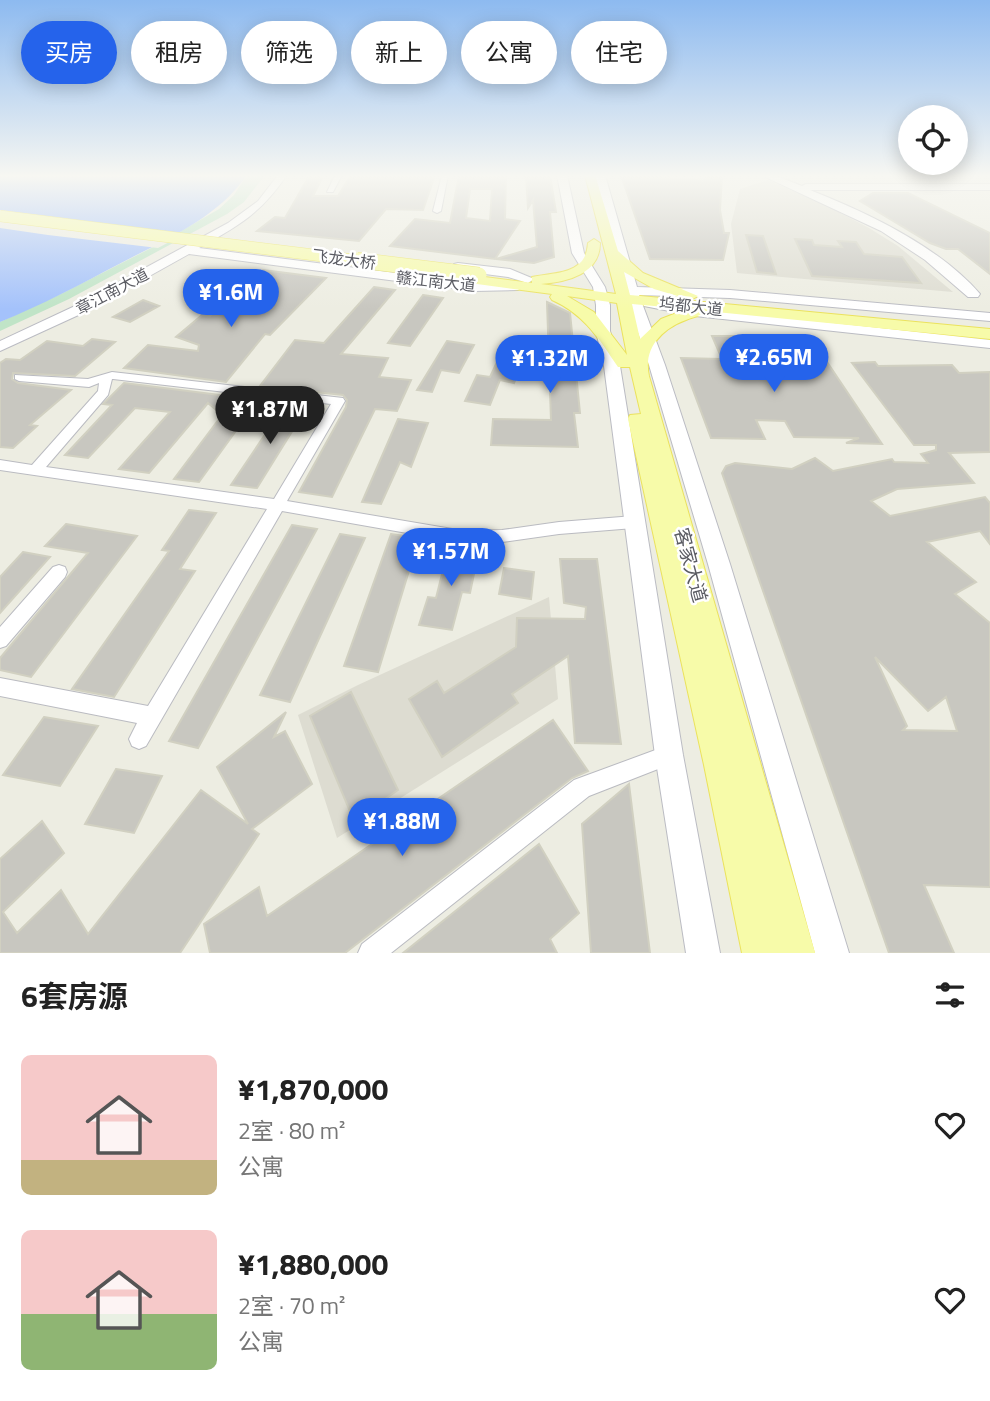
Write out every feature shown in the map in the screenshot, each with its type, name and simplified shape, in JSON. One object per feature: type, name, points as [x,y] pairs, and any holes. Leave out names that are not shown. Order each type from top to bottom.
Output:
[{"type":"main road","name":"飞龙大桥","points":[[4,219],[478,278]]},
{"type":"main road","name":"客家大道","points":[[593,219],[620,292],[632,370],[761,953]]},
{"type":"main road","name":"客家大道","points":[[598,219],[602,246]]},
{"type":"main road","points":[[525,283],[565,276],[586,266],[602,246]]},
{"type":"main road","name":"坞都大道","points":[[478,278],[990,334]]},
{"type":"main road","points":[[525,283],[573,303],[589,315],[632,370],[647,342],[661,324],[672,318],[722,305]]},
{"type":"main road","points":[[620,292],[651,283],[722,305]]},
{"type":"main road","name":"坞都大道","points":[[722,305],[990,326]]},
{"type":"main road","name":"客家大道","points":[[632,370],[796,953]]},
{"type":"street","name":"章江南大道","points":[[0,338],[71,305],[230,219]]},
{"type":"street","name":"章江南大道","points":[[0,347],[80,309],[240,219]]},
{"type":"street","points":[[571,219],[578,253],[586,266],[620,292],[695,312],[990,344]]},
{"type":"street","points":[[608,219],[620,292],[657,365],[719,564],[832,953]]},
{"type":"street","points":[[867,219],[898,236],[942,267],[973,294],[990,302]]},
{"type":"street","points":[[211,237],[510,273],[525,283]]},
{"type":"street","name":"赣江南大道","points":[[188,250],[474,287],[525,283]]},
{"type":"street","points":[[620,292],[679,292],[990,317]]},
{"type":"street","points":[[620,292],[603,331],[612,366],[668,755],[703,953]]},
{"type":"street","points":[[953,313],[975,307],[973,294]]},
{"type":"street","points":[[19,377],[89,383],[112,375],[339,401],[139,739]]},
{"type":"street","points":[[35,470],[104,392],[106,378]]},
{"type":"street","points":[[0,465],[278,505],[464,537],[502,537],[559,528],[634,522]]},
{"type":"street","points":[[0,640],[59,572]]},
{"type":"street","points":[[0,687],[151,716]]},
{"type":"street","points":[[371,953],[582,788],[668,755]]},
{"type":"shaded area","points":[[732,219],[853,219],[898,246],[953,292],[737,273]]},
{"type":"shaded area","points":[[549,597],[558,699],[337,838],[298,715]]},
{"type":"green space","points":[[201,219],[217,219],[69,299],[0,331],[0,322],[159,244]]},
{"type":"water","points":[[0,219],[200,219],[61,294],[0,322]]},
{"type":"pier","points":[[0,219],[73,219],[184,234],[158,248],[0,228]]},
{"type":"building","points":[[272,219],[377,219],[359,241],[257,231]]},
{"type":"building","points":[[415,219],[450,223],[451,219],[520,221],[495,259],[390,246]]},
{"type":"building","points":[[535,219],[551,219],[554,257],[534,263],[496,259],[537,247]]},
{"type":"building","points":[[636,219],[722,219],[724,233],[729,233],[723,260],[650,259]]},
{"type":"building","points":[[891,219],[962,219],[990,233],[990,274],[958,249],[946,249],[930,243]]},
{"type":"building","points":[[746,235],[763,236],[776,274],[757,272]]},
{"type":"building","points":[[795,239],[812,240],[814,245],[842,247],[838,241],[856,242],[864,254],[902,257],[921,283],[812,276]]},
{"type":"building","points":[[263,270],[326,278],[270,335],[265,334],[226,382],[124,368],[148,345],[198,351],[199,345],[176,337],[202,315],[210,316]]},
{"type":"building","points":[[374,287],[395,290],[341,354],[388,358],[379,377],[411,380],[397,411],[375,409],[332,497],[299,492],[346,407],[347,400],[343,395],[260,386],[295,340],[324,343]]},
{"type":"building","points":[[423,295],[443,298],[410,346],[388,343]]},
{"type":"building","points":[[143,300],[159,306],[130,322],[113,317]]},
{"type":"building","points":[[547,302],[570,313],[580,413],[574,413],[578,447],[491,445],[493,419],[551,420]]},
{"type":"building","points":[[712,336],[735,336],[740,348],[792,348],[794,352],[821,353],[882,444],[846,443],[859,438],[794,437],[785,421],[756,420],[765,439],[711,438],[681,358],[722,359]]},
{"type":"building","points":[[92,339],[115,342],[75,376],[13,373],[12,379],[18,383],[71,390],[30,425],[37,426],[13,448],[0,447],[0,363],[6,359],[20,360],[47,341],[83,346]]},
{"type":"building","points":[[447,341],[474,345],[459,373],[441,370],[432,392],[417,390]]},
{"type":"building","points":[[503,349],[526,352],[514,383],[500,380],[490,405],[465,401],[477,375],[490,377]]},
{"type":"building","points":[[875,362],[878,366],[952,365],[959,373],[990,372],[990,452],[949,453],[974,483],[897,489],[871,501],[890,516],[985,497],[990,503],[990,544],[980,531],[927,542],[976,582],[955,594],[990,623],[990,887],[924,885],[954,953],[889,953],[722,473],[726,466],[735,463],[792,469],[815,458],[833,471],[892,459],[894,462],[928,463],[921,454],[936,450],[936,445],[914,445],[852,363]],"holes":[[[875,657],[928,711],[946,697],[957,731],[903,730],[907,726]]]},
{"type":"building","points":[[124,383],[259,399],[199,482],[174,479],[222,415],[208,403],[149,473],[119,469],[170,412],[135,408],[88,458],[65,455],[112,405],[103,404]]},
{"type":"building","points":[[287,402],[309,404],[257,488],[231,485]]},
{"type":"building","points":[[398,419],[428,423],[411,467],[400,462],[381,504],[362,502]]},
{"type":"building","points":[[189,510],[216,513],[180,569],[195,571],[114,697],[72,689],[169,551],[162,550]]},
{"type":"building","points":[[66,524],[137,536],[31,677],[0,670],[0,658],[88,553],[45,546]]},
{"type":"building","points":[[292,525],[317,529],[198,748],[169,741]]},
{"type":"building","points":[[340,534],[365,538],[290,702],[260,695]]},
{"type":"building","points":[[391,534],[419,538],[378,672],[344,666]]},
{"type":"building","points":[[449,546],[479,550],[470,593],[462,592],[452,630],[419,625],[428,597],[436,598]]},
{"type":"building","points":[[23,552],[50,557],[0,613],[0,577]]},
{"type":"building","points":[[560,559],[597,559],[621,744],[575,743],[568,656],[512,694],[518,703],[442,757],[409,699],[437,681],[444,693],[516,647],[517,618],[585,619],[586,607],[564,603]]},
{"type":"building","points":[[504,568],[534,572],[531,599],[499,594]]},
{"type":"building","points":[[351,692],[398,790],[354,821],[310,716]]},
{"type":"building","points":[[286,712],[274,737],[285,731],[312,784],[252,829],[259,834],[180,953],[0,953],[0,859],[42,821],[64,853],[3,912],[17,933],[61,890],[88,934],[201,790],[248,824],[217,767]]},
{"type":"building","points":[[44,717],[98,726],[60,786],[3,775]]},
{"type":"building","points":[[553,720],[588,771],[572,778],[345,953],[210,953],[204,924],[259,887],[267,916]]},
{"type":"building","points":[[116,769],[162,776],[134,833],[85,824]]},
{"type":"building","points":[[629,784],[650,953],[591,953],[582,824]]},
{"type":"building","points":[[539,844],[579,913],[550,939],[557,953],[403,953]]}]
